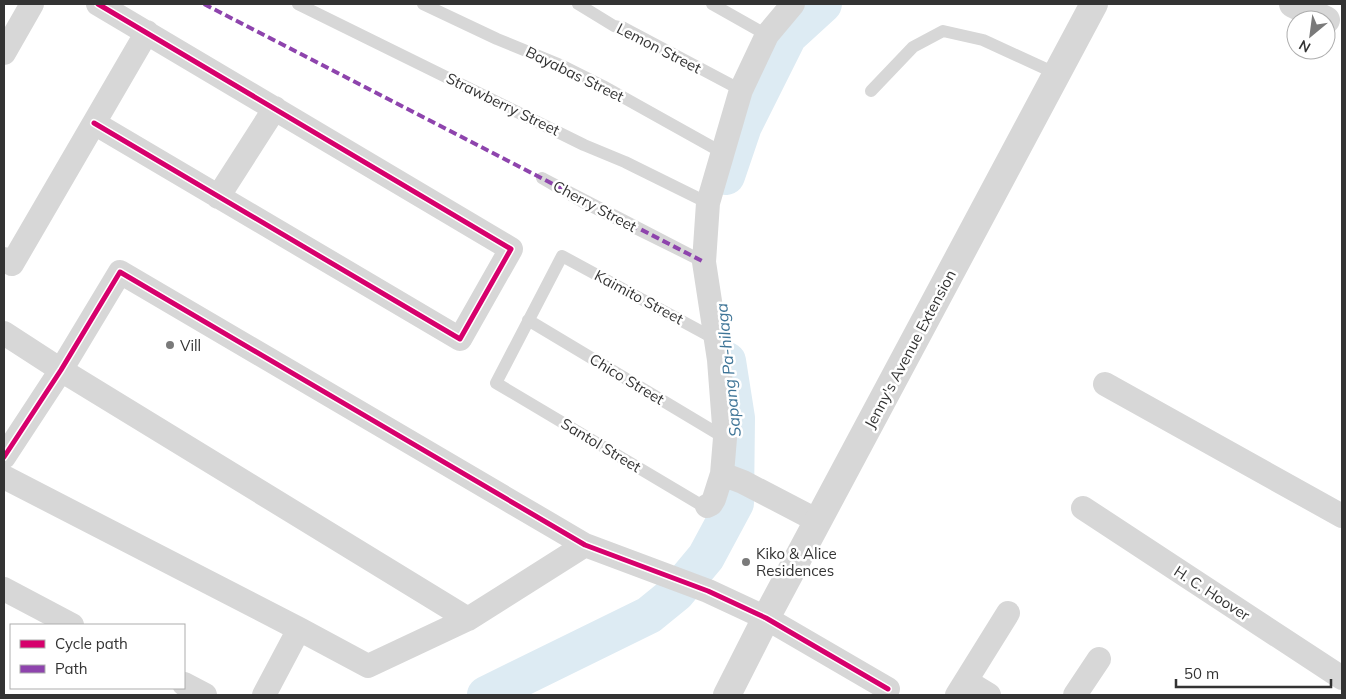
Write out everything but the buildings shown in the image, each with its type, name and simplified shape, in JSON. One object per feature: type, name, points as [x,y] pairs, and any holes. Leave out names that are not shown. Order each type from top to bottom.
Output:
[{"type":"street","points":[[4,53],[32,4]]},
{"type":"street","points":[[94,123],[460,340],[511,249],[98,4]]},
{"type":"street","points":[[732,478],[725,438],[719,360],[704,262],[708,203],[741,90],[767,35],[793,4]]},
{"type":"street","name":"Jenny's Avenue Extension","points":[[727,695],[766,618],[1094,4]]},
{"type":"street","points":[[1293,4],[1305,10]]},
{"type":"street","points":[[4,259],[12,264],[147,32]]},
{"type":"street","points":[[218,197],[275,108]]},
{"type":"street","points":[[4,457],[61,370],[120,272],[585,545],[708,591],[766,618],[888,689]]},
{"type":"street","points":[[4,333],[61,370],[468,619]]},
{"type":"street","points":[[1105,384],[1342,516]]},
{"type":"street","points":[[4,477],[300,629],[368,666],[468,619],[585,545]]},
{"type":"street","points":[[732,478],[818,521]]},
{"type":"street","points":[[707,506],[711,504],[732,478]]},
{"type":"street","name":"H. C. Hoover","points":[[1083,508],[1342,678]]},
{"type":"street","points":[[4,589],[70,624]]},
{"type":"street","points":[[989,695],[962,688],[1008,613]]},
{"type":"street","points":[[264,695],[300,629]]},
{"type":"street","points":[[1075,695],[1099,659]]},
{"type":"street","points":[[185,685],[205,695]]},
{"type":"lane","name":"Strawberry Street","points":[[298,4],[584,145],[625,162],[708,203]]},
{"type":"lane","name":"Bayabas Street","points":[[423,4],[497,39],[563,66],[603,86],[723,153]]},
{"type":"lane","name":"Lemon Street","points":[[578,4],[614,26],[624,28],[741,90]]},
{"type":"lane","points":[[712,4],[767,35]]},
{"type":"lane","points":[[871,91],[913,47],[943,31],[983,40],[1057,74]]},
{"type":"lane","name":"Cherry Street","points":[[542,178],[696,257],[704,262],[583,202],[542,178]]},
{"type":"lane","name":"Kaimito Street","points":[[528,320],[562,256],[715,339]]},
{"type":"lane","name":"Santol Street","points":[[528,320],[496,383],[701,505],[707,506]]},
{"type":"lane","name":"Chico Street","points":[[528,320],[725,438]]},
{"type":"waterway","name":"Sapang Pa-hilaga","points":[[726,176],[743,126],[788,36],[823,4]]},
{"type":"waterway","name":"Sapang Pa-hilaga","points":[[486,695],[649,615],[676,593],[706,557],[735,503],[736,418],[727,361]]},
{"type":"marked path","points":[[204,4],[704,262]]},
{"type":"cycle path","points":[[94,123],[460,339],[511,249],[98,4]]},
{"type":"cycle path","points":[[4,457],[61,370],[120,272],[585,545],[708,591],[766,618],[888,689]]},
{"type":"place","name":"Vill","points":[[170,345]]},
{"type":"place","name":"Kiko & Alice Residences","points":[[746,562]]}]
